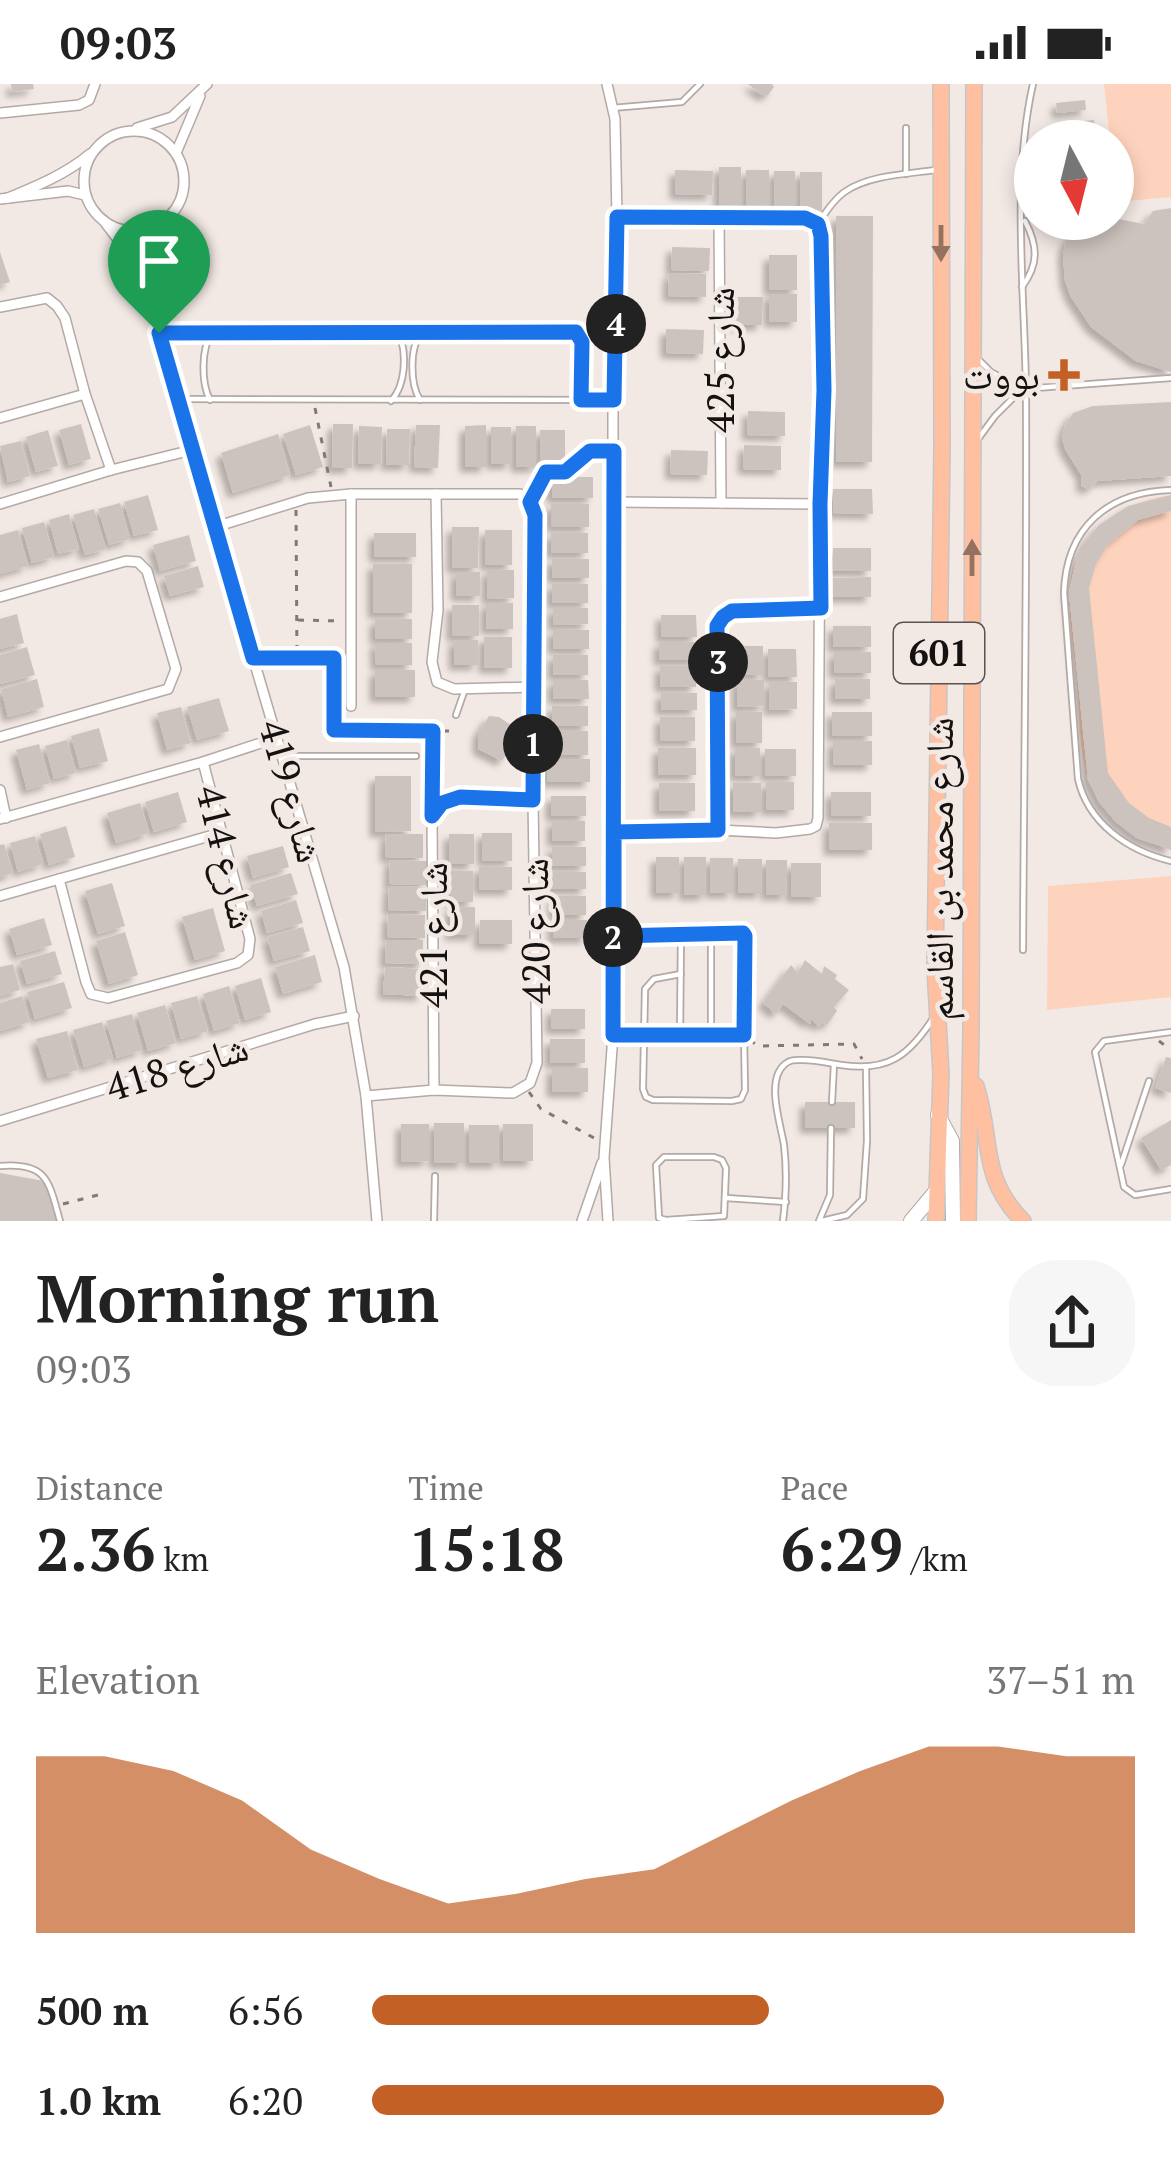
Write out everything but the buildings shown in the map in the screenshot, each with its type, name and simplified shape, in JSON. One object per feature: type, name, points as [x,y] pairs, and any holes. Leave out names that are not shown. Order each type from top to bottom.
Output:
[{"type":"main road","name":"شارع محمد بن القاسم","points":[[936,1221],[941,1074],[935,945],[942,448],[938,84]]},
{"type":"main road","name":"شارع محمد بن القاسم","points":[[968,1221],[974,84]]},
{"type":"main road","points":[[973,138],[983,84]]},
{"type":"main road","points":[[970,1073],[981,1103],[992,1174],[1000,1193],[1023,1221]]},
{"type":"street","points":[[0,113],[79,104],[89,100],[95,84]]},
{"type":"street","points":[[607,84],[615,119],[617,217],[613,1035],[604,1158],[608,1221]]},
{"type":"street","points":[[4,199],[77,165],[110,137],[172,117],[206,85]]},
{"type":"street","points":[[176,153],[206,85]]},
{"type":"street","points":[[94,150],[84,171],[86,195],[102,220],[122,230],[145,230],[163,222],[184,190],[183,170],[164,140],[129,131]]},
{"type":"street","points":[[4,199],[68,190],[86,195]]},
{"type":"street","name":"شارع 425","points":[[719,216],[721,503]]},
{"type":"street","points":[[614,832],[776,833],[816,826],[824,390],[818,224],[805,218],[617,217]]},
{"type":"street","name":"شارع 419","points":[[102,220],[151,298]]},
{"type":"street","name":"شارع 419","points":[[163,222],[146,264],[151,298],[176,399],[344,967],[366,1096],[377,1221]]},
{"type":"street","points":[[0,307],[47,298],[57,306],[65,318],[111,470]]},
{"type":"street","points":[[0,418],[85,394]]},
{"type":"street","points":[[0,504],[192,449]]},
{"type":"street","points":[[350,706],[351,494]]},
{"type":"street","points":[[215,527],[296,502],[351,494],[520,494],[530,502]]},
{"type":"street","points":[[436,494],[437,610],[432,662],[437,682],[460,689],[533,687]]},
{"type":"street","name":"شارع 420","points":[[525,1086],[536,1063],[535,515],[530,502]]},
{"type":"street","points":[[614,502],[820,504]]},
{"type":"street","points":[[0,597],[126,561],[138,562],[147,571],[176,669],[168,689],[0,737]]},
{"type":"street","points":[[718,830],[717,626],[732,611],[821,608]]},
{"type":"street","points":[[0,790],[3,818],[276,738]]},
{"type":"street","name":"شارع 414","points":[[59,879],[91,994],[108,998],[237,963],[248,955],[250,939],[203,762]]},
{"type":"street","name":"شارع 421","points":[[434,1090],[432,816],[442,803],[460,797],[533,800]]},
{"type":"street","points":[[0,896],[220,832]]},
{"type":"street","name":"شارع 418","points":[[1,1117],[354,1016]]},
{"type":"street","points":[[366,1096],[434,1090],[513,1093],[525,1086]]},
{"type":"street","points":[[938,1115],[952,1141],[953,1221]]},
{"type":"street","points":[[582,1221],[604,1158]]},
{"type":"street","points":[[911,1221],[937,1190]]},
{"type":"lane","points":[[612,108],[682,102],[700,84]]},
{"type":"lane","points":[[1027,120],[1033,84]]},
{"type":"lane","points":[[905,128],[905,174]]},
{"type":"lane","points":[[818,224],[850,188],[941,170]]},
{"type":"lane","points":[[1022,240],[1022,950]]},
{"type":"lane","points":[[1022,287],[1034,268],[1033,240]]},
{"type":"lane","points":[[391,401],[402,386],[403,344],[398,332]]},
{"type":"lane","points":[[421,400],[414,384],[415,342],[422,332]]},
{"type":"lane","points":[[576,332],[582,342],[581,400]]},
{"type":"lane","points":[[159,333],[616,332]]},
{"type":"lane","points":[[210,400],[205,386],[205,343],[212,333]]},
{"type":"lane","points":[[973,354],[991,372],[1024,389],[1171,378]]},
{"type":"lane","points":[[972,449],[995,416],[1024,389]]},
{"type":"lane","points":[[176,399],[614,400]]},
{"type":"lane","points":[[1171,490],[1130,495],[1101,512],[1069,556],[1064,593],[1083,797],[1112,833],[1141,852],[1171,861]]},
{"type":"lane","points":[[281,756],[416,757]]},
{"type":"lane","points":[[614,936],[738,932],[745,936],[745,1090],[741,1099],[646,1097],[647,985],[681,974]]},
{"type":"lane","points":[[711,933],[711,1035]]},
{"type":"lane","points":[[680,1035],[681,934]]},
{"type":"lane","points":[[783,1221],[784,1144],[776,1112],[777,1075],[783,1065],[792,1060],[866,1067],[893,1061],[920,1039],[937,1012]]},
{"type":"lane","points":[[1171,1033],[1104,1041],[1095,1052],[1124,1187],[1139,1195],[1171,1189]]},
{"type":"lane","points":[[613,1035],[744,1035]]},
{"type":"lane","points":[[832,1102],[834,1064]]},
{"type":"lane","points":[[820,1221],[847,1215],[863,1199],[866,1067]]},
{"type":"lane","points":[[1119,1170],[1150,1082]]},
{"type":"lane","points":[[820,1221],[830,1195],[831,1128]]},
{"type":"lane","points":[[664,1157],[718,1157],[726,1168],[726,1198],[726,1213],[721,1218],[663,1220],[657,1214],[656,1165],[664,1157]]},
{"type":"lane","points":[[0,1166],[22,1166],[48,1180],[60,1221]]},
{"type":"lane","points":[[434,1221],[435,1176]]},
{"type":"lane","points":[[726,1198],[786,1202]]},
{"type":"path","points":[[314,400],[333,496]]},
{"type":"path","points":[[530,502],[546,472],[565,472],[590,451],[614,451]]},
{"type":"path","points":[[296,502],[297,658]]},
{"type":"path","points":[[296,620],[351,621]]},
{"type":"path","points":[[253,658],[351,658]]},
{"type":"path","points":[[334,658],[334,730],[451,731]]},
{"type":"path","points":[[432,816],[433,731]]},
{"type":"path","points":[[1157,1034],[1171,1050]]},
{"type":"path","points":[[744,1035],[758,1046],[854,1044],[866,1067]]},
{"type":"path","points":[[525,1086],[542,1108],[605,1144]]},
{"type":"path","points":[[56,1206],[102,1194]]},
{"type":"shaded area","points":[[1104,84],[1171,84],[1171,197],[1134,200],[1134,120],[1108,120]]},
{"type":"shaded area","points":[[1171,495],[1171,850],[1121,825],[1088,780],[1070,586],[1081,550],[1104,523],[1135,504]]},
{"type":"shaded area","points":[[1171,876],[1171,997],[1047,1010],[1048,886]]},
{"type":"place","name":"بووت","points":[[1064,375]]},
{"type":"route","points":[[617,217],[805,218],[818,224],[824,390],[821,608],[732,611],[717,626],[718,830],[614,832],[614,936],[743,933],[744,1035],[613,1035],[614,451],[590,451],[565,472],[546,472],[530,502],[535,515],[533,800],[460,797],[442,803],[432,816],[433,731],[334,730],[334,658],[253,658],[159,333],[576,332],[582,342],[581,400],[614,400],[617,217]]}]
